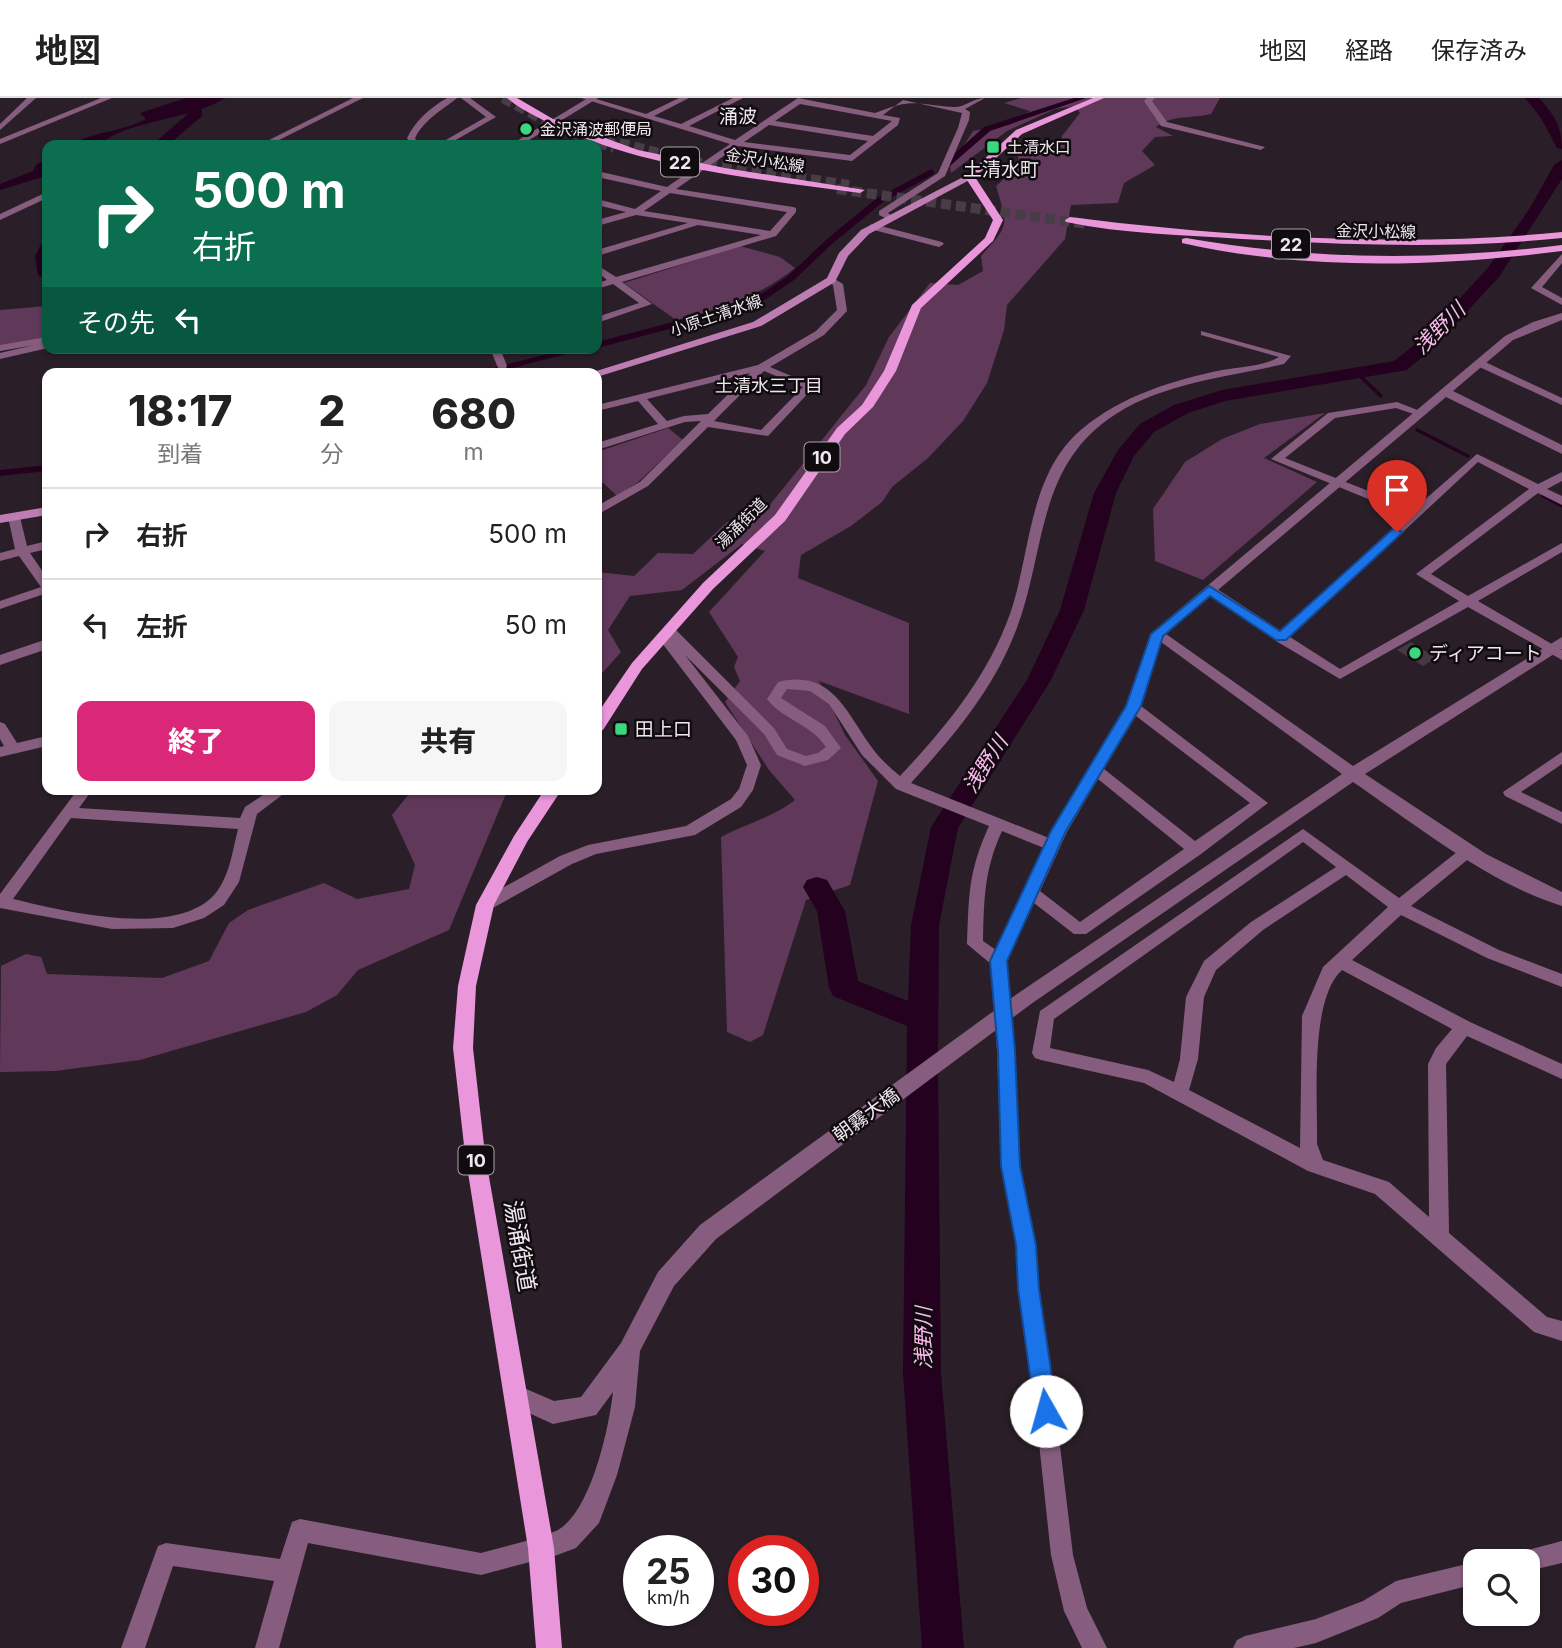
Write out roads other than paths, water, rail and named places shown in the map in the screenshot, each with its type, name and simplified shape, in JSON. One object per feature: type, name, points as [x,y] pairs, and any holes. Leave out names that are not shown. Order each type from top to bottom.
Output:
[{"type":"main road","name":"金沢小松線","points":[[511,98],[554,123],[601,140]]},
{"type":"main road","points":[[970,177],[1019,132],[1100,98]]},
{"type":"main road","name":"金沢小松線","points":[[602,140],[629,150],[703,166],[860,190]]},
{"type":"main road","name":"小原土清水線","points":[[602,371],[757,324],[831,280],[852,244],[873,227],[970,177]]},
{"type":"main road","name":"湯涌街道","points":[[602,718],[637,666],[708,586],[780,518],[841,431],[867,407],[881,388],[916,307],[997,227],[998,220],[970,177]]},
{"type":"main road","name":"22","points":[[1070,219],[1241,251],[1359,260],[1555,243]]},
{"type":"main road","name":"22","points":[[1088,222],[1194,232],[1465,250],[1555,243]]},
{"type":"main road","name":"金沢小松線","points":[[1115,226],[1275,249],[1381,254],[1465,250]]},
{"type":"main road","points":[[7,518],[42,511]]},
{"type":"main road","name":"湯涌街道","points":[[549,1648],[541,1548],[475,1154],[463,1048],[467,986],[485,905],[520,840],[550,795]]},
{"type":"street","points":[[0,142],[108,98]]},
{"type":"street","points":[[273,140],[359,98]]},
{"type":"street","points":[[412,140],[422,122],[453,98]]},
{"type":"street","points":[[450,140],[492,117],[465,98]]},
{"type":"street","points":[[648,116],[685,98]]},
{"type":"street","points":[[681,127],[740,98]]},
{"type":"street","points":[[876,116],[901,98],[966,112],[965,124],[944,161],[942,174],[882,214],[889,217]]},
{"type":"street","points":[[958,110],[981,98]]},
{"type":"street","points":[[1151,98],[1148,101],[1164,124],[1261,147]]},
{"type":"street","points":[[524,140],[590,99],[739,144],[847,158],[852,158],[897,120],[801,100],[739,144],[636,212],[602,222]]},
{"type":"street","points":[[0,128],[35,100]]},
{"type":"street","points":[[38,115],[41,125]]},
{"type":"street","points":[[768,121],[874,139]]},
{"type":"street","points":[[602,175],[668,190],[793,210],[773,234],[602,285]]},
{"type":"street","points":[[602,178],[607,176]]},
{"type":"street","points":[[0,217],[42,197]]},
{"type":"street","points":[[602,203],[636,212],[773,234]]},
{"type":"street","points":[[602,251],[700,222]]},
{"type":"street","points":[[873,227],[939,244]]},
{"type":"street","points":[[1562,257],[1536,288],[1562,302]]},
{"type":"street","points":[[602,272],[647,304],[602,318]]},
{"type":"street","points":[[1544,278],[1562,277]]},
{"type":"street","points":[[602,508],[644,484],[762,367],[820,333],[842,311],[838,284],[831,280]]},
{"type":"street","points":[[1095,1648],[1076,1611],[1062,1555],[1026,1245],[1010,1166],[1006,1051],[999,961],[1052,845],[1133,706],[1157,634],[1509,338],[1537,324],[1562,316]]},
{"type":"street","points":[[908,788],[968,709],[996,660],[1016,614],[1051,480],[1062,455],[1085,432],[1151,391],[1203,376],[1280,362],[1286,356],[1205,333]]},
{"type":"street","points":[[0,348],[42,341]]},
{"type":"street","points":[[0,356],[42,346]]},
{"type":"street","points":[[497,354],[502,366]]},
{"type":"street","points":[[1479,363],[1562,402]]},
{"type":"street","points":[[602,407],[762,367],[810,386],[764,434],[710,420],[684,419],[602,445]]},
{"type":"street","points":[[1445,392],[1562,450]]},
{"type":"street","points":[[640,397],[665,425]]},
{"type":"street","points":[[1416,514],[1277,459],[1332,415],[1397,405],[1419,413]]},
{"type":"street","points":[[1281,638],[1477,457],[1562,501]]},
{"type":"street","points":[[1558,649],[1422,574],[1538,489],[1562,476]]},
{"type":"street","points":[[7,518],[22,551],[42,581]]},
{"type":"street","points":[[0,557],[42,546]]},
{"type":"street","points":[[1209,590],[1340,674],[1562,547]]},
{"type":"street","points":[[0,605],[42,590]]},
{"type":"street","points":[[667,634],[769,731],[782,752],[805,761],[823,757],[834,748],[825,730],[784,710],[774,699],[783,685],[815,687],[845,712],[863,746],[885,772],[908,788],[1052,845]]},
{"type":"street","points":[[485,905],[566,860],[593,849],[690,831],[736,803],[746,790],[754,765],[743,739],[667,634]]},
{"type":"street","points":[[1157,634],[1467,852],[1510,878],[1562,899]]},
{"type":"street","points":[[0,660],[42,646]]},
{"type":"street","name":"朝霧大橋","points":[[629,1350],[666,1279],[708,1231],[1024,999],[1353,774],[1558,649]]},
{"type":"street","points":[[1030,892],[1080,930],[1260,803],[1133,706]]},
{"type":"street","points":[[0,727],[7,750],[42,742]]},
{"type":"street","points":[[1562,757],[1510,792],[1562,819]]},
{"type":"street","points":[[1095,769],[1196,850]]},
{"type":"street","points":[[82,795],[1,902],[86,920],[160,924],[204,910],[218,901],[229,884],[250,811],[273,795]]},
{"type":"street","points":[[69,813],[246,824]]},
{"type":"street","points":[[995,822],[977,882],[975,944],[999,961]]},
{"type":"street","points":[[1562,981],[1493,954],[1399,907],[1303,834],[1046,1016],[1041,1053],[1148,1077],[1315,1165],[1382,1188],[1439,1234],[1541,1325],[1562,1331]]},
{"type":"street","points":[[1315,1165],[1308,1144],[1311,1016],[1329,972],[1399,907],[1467,852]]},
{"type":"street","points":[[1179,1094],[1189,1059],[1195,997],[1210,967],[1257,926],[1346,868]]},
{"type":"street","points":[[1339,961],[1464,1027],[1562,1072]]},
{"type":"street","points":[[1439,1234],[1437,1064],[1442,1053],[1464,1027]]},
{"type":"street","points":[[517,1396],[554,1413],[588,1407],[629,1350]]},
{"type":"street","points":[[267,1648],[300,1530],[481,1564],[567,1539],[590,1514],[605,1475],[623,1406],[629,1350]]},
{"type":"street","points":[[1540,1557],[1562,1552]]},
{"type":"street","points":[[132,1648],[166,1554],[288,1572]]},
{"type":"street","points":[[1245,1648],[1316,1632],[1370,1610],[1396,1593],[1463,1576]]},
{"type":"waterway","points":[[987,129],[1082,98]]},
{"type":"waterway","name":"浅野川","points":[[1532,98],[1548,117],[1562,145]]},
{"type":"waterway","points":[[165,140],[197,113],[188,104]]},
{"type":"waterway","points":[[948,163],[986,130]]},
{"type":"waterway","name":"浅野川","points":[[943,1648],[922,1373],[922,1067],[925,925],[945,827],[1039,680],[1072,610],[1105,493],[1125,454],[1147,428],[1181,409],[1222,396],[1400,366],[1428,343],[1493,273],[1538,208],[1562,165]]},
{"type":"waterway","points":[[602,344],[711,315],[763,297],[791,278],[830,241],[880,200],[931,172]]},
{"type":"waterway","points":[[507,366],[558,354]]},
{"type":"waterway","points":[[500,368],[504,367]]},
{"type":"waterway","points":[[1358,374],[1381,396]]},
{"type":"waterway","points":[[1417,430],[1468,456]]},
{"type":"waterway","points":[[0,473],[42,469]]},
{"type":"waterway","points":[[1543,496],[1562,506]]},
{"type":"waterway","points":[[817,887],[831,911],[844,988],[923,1019]]},
{"type":"tunnel","points":[[503,98],[558,128],[592,140]]},
{"type":"tunnel","points":[[605,139],[690,161],[849,185]]},
{"type":"tunnel","points":[[602,144],[614,148]]},
{"type":"tunnel","points":[[837,189],[1087,224]]},
{"type":"place","name":"金沢涌波郵便局","points":[[526,129]]},
{"type":"place","name":"土清水口","points":[[993,147]]},
{"type":"place","name":"ディアコート","points":[[1415,653]]},
{"type":"place","name":"田上口","points":[[621,729]]},
{"type":"district","name":"涌波","points":[[738,116]]},
{"type":"district","name":"土清水町","points":[[1001,169]]},
{"type":"district","name":"土清水三丁目","points":[[769,385]]}]
